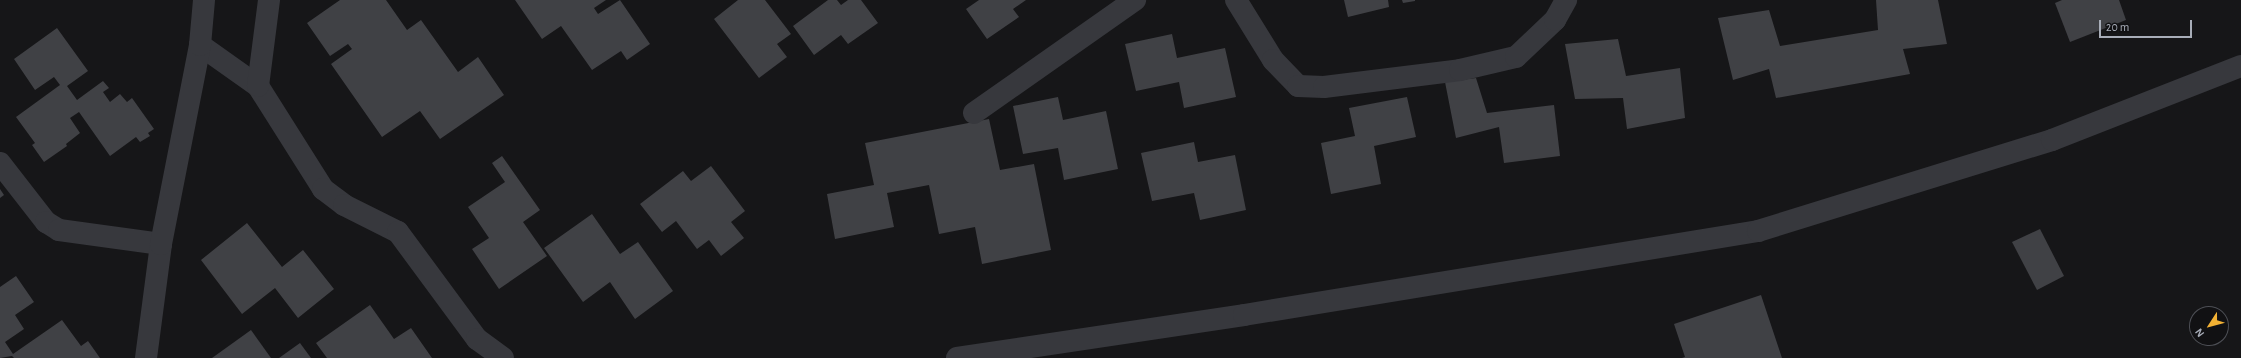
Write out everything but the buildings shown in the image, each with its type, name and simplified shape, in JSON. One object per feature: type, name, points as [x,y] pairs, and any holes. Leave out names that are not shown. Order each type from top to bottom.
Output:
[{"type":"street","points":[[146,358],[161,244],[200,45],[204,0]]},
{"type":"street","points":[[258,86],[269,0]]},
{"type":"street","points":[[974,113],[1135,0]]},
{"type":"street","points":[[1236,0],[1273,60],[1298,86],[1324,87],[1460,70],[1516,58],[1555,20],[1566,0]]},
{"type":"street","points":[[200,45],[258,86],[323,189],[344,205],[398,232],[477,339],[503,358]]},
{"type":"street","points":[[957,358],[1251,314],[1758,231],[2052,140],[2241,66]]},
{"type":"street","points":[[0,163],[46,222],[59,230],[161,244]]}]
